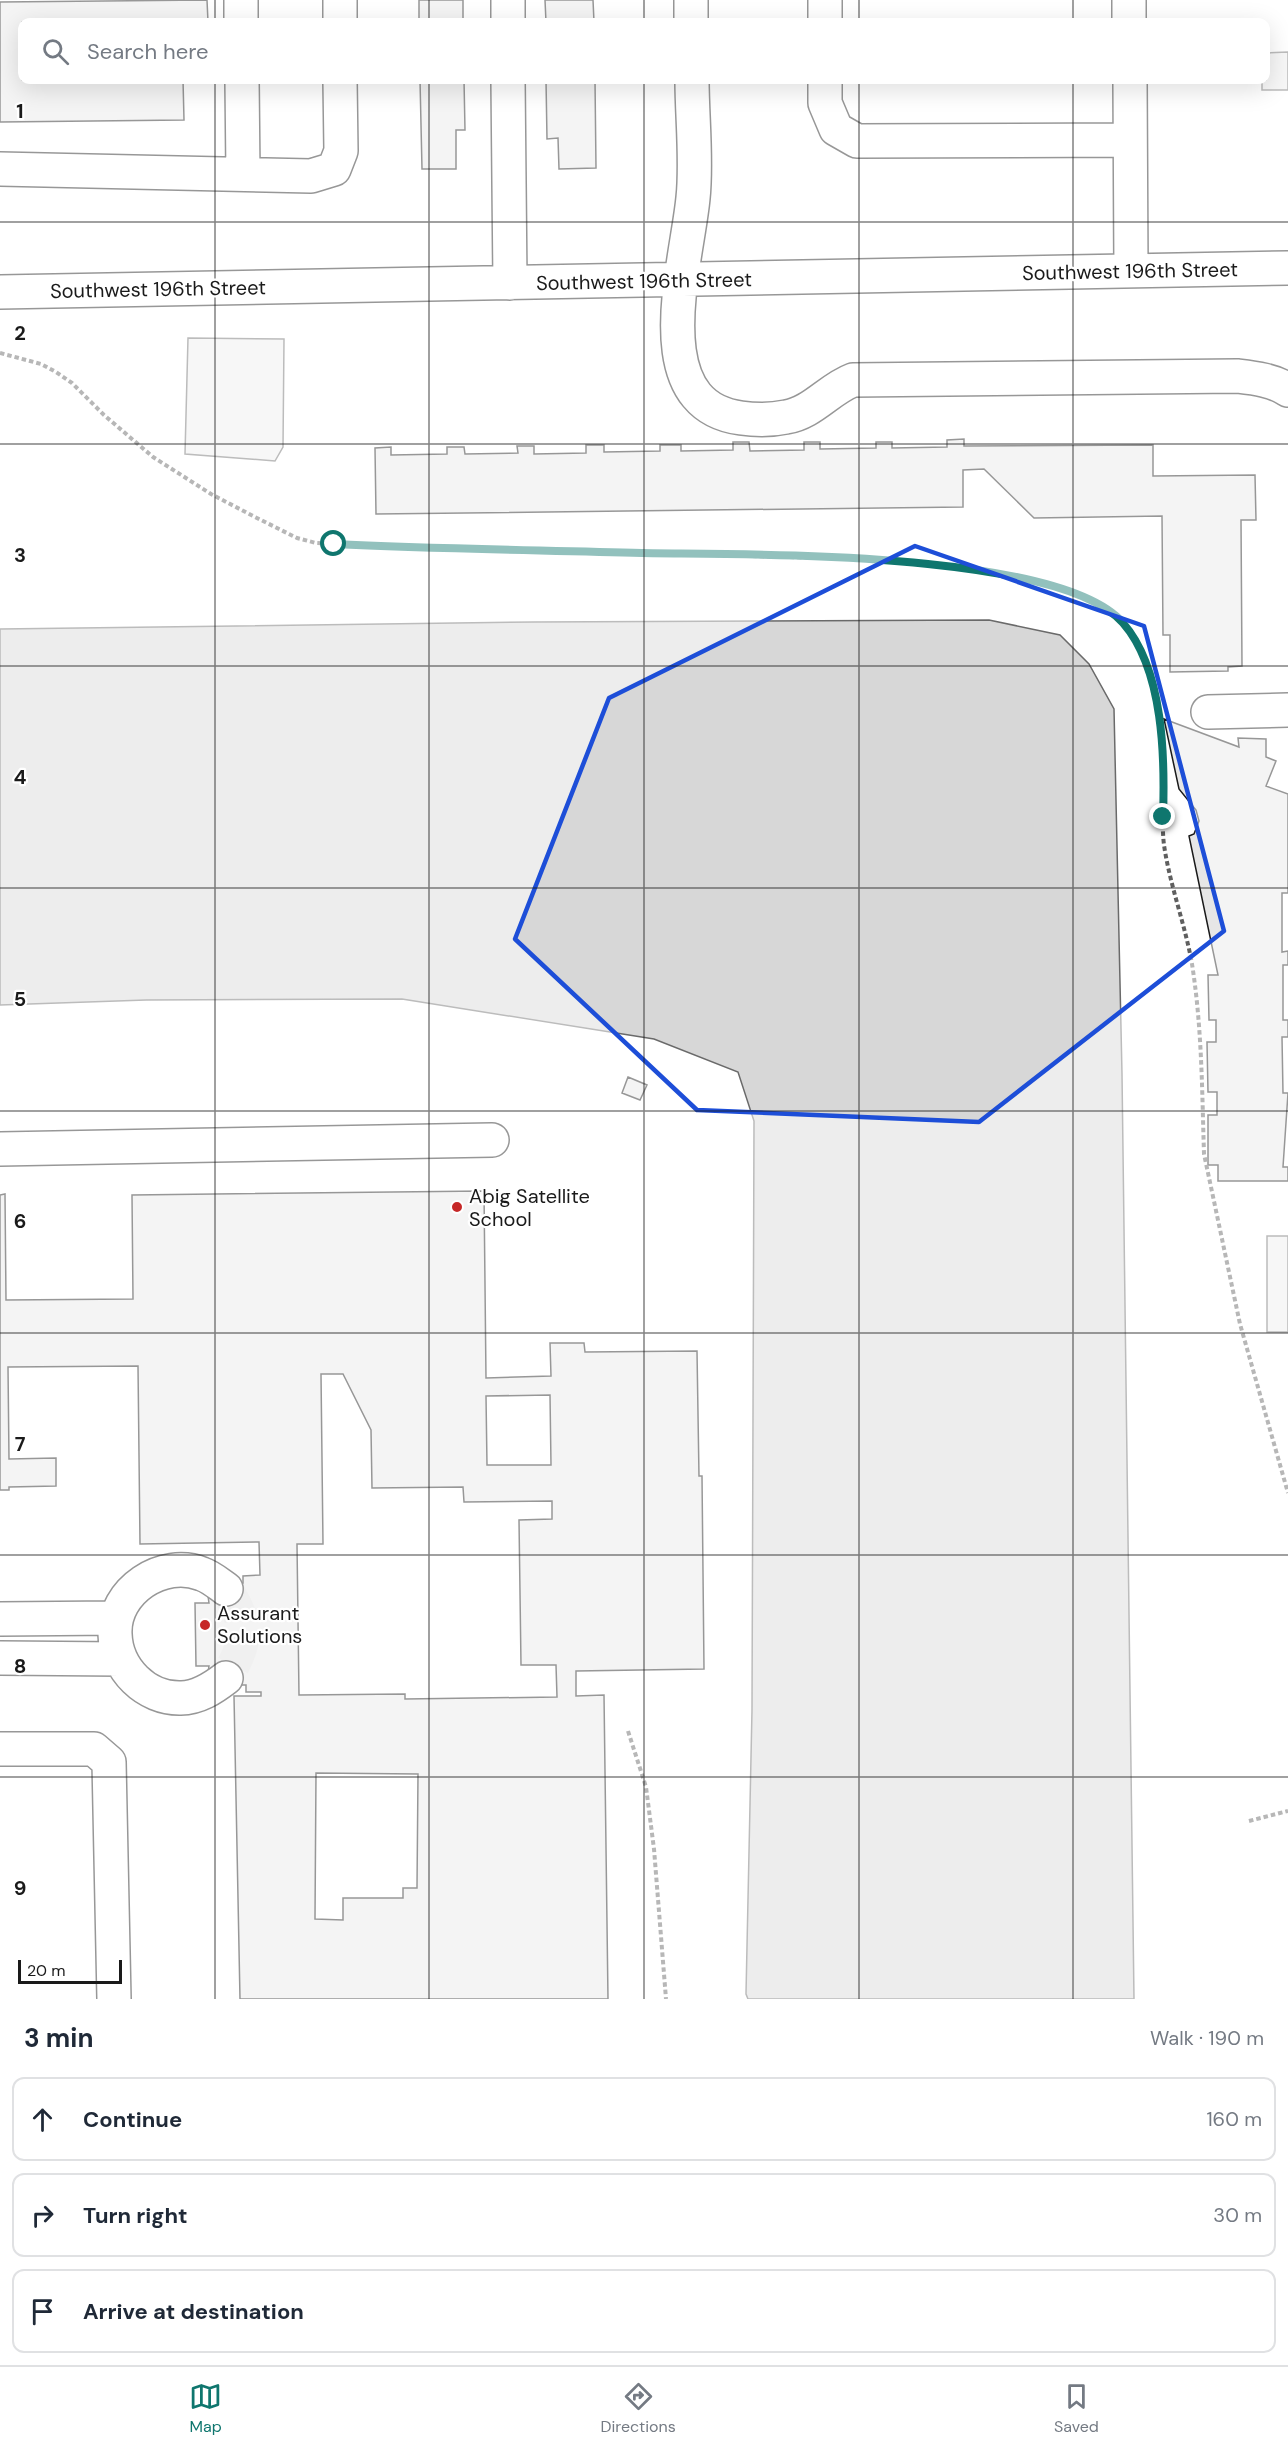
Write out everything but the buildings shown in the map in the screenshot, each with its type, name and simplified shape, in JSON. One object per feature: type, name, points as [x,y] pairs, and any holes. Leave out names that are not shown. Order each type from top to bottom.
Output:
[{"type":"street","points":[[241,0],[241,18]]},
{"type":"street","points":[[340,0],[340,18]]},
{"type":"street","points":[[508,0],[508,18]]},
{"type":"street","points":[[691,0],[691,18]]},
{"type":"street","points":[[825,0],[825,18]]},
{"type":"street","points":[[1129,0],[1129,18]]},
{"type":"street","points":[[242,84],[243,174]]},
{"type":"street","points":[[0,169],[311,176],[334,169],[341,151],[340,84]]},
{"type":"street","points":[[508,84],[510,283]]},
{"type":"street","points":[[692,84],[694,196],[681,280],[678,348],[684,376],[699,400],[714,411],[729,416],[769,419],[800,414],[824,396],[853,380],[1237,376],[1260,378],[1281,385],[1288,390]]},
{"type":"street","points":[[825,84],[825,104],[836,129],[857,141],[1130,140]]},
{"type":"street","points":[[1130,84],[1131,270]]},
{"type":"street","name":"Southwest 196th Street","points":[[0,292],[1288,268]]},
{"type":"street","points":[[1208,712],[1288,710]]},
{"type":"street","points":[[0,1149],[492,1140]]},
{"type":"street","points":[[226,1589],[202,1574],[177,1569],[153,1575],[132,1590],[116,1618],[114,1635],[120,1659],[135,1681],[156,1694],[181,1698],[206,1692],[226,1678]]},
{"type":"street","points":[[0,1619],[116,1618]]},
{"type":"street","points":[[0,1658],[120,1659]]},
{"type":"street","points":[[0,1749],[94,1749],[109,1762],[114,1999]]},
{"type":"path","points":[[0,353],[41,364],[56,372],[72,383],[153,457],[211,494],[297,538],[369,546],[863,559],[941,566],[978,570],[1046,584],[1084,598],[1109,611],[1123,623],[1146,663],[1157,709],[1164,773],[1164,846],[1187,935],[1192,968],[1200,1064],[1204,1154],[1208,1180],[1240,1324],[1288,1492]]},
{"type":"path","points":[[628,1731],[646,1787],[652,1828],[666,1999]]},
{"type":"path","points":[[1249,1821],[1288,1811]]},
{"type":"highlighted area","points":[[915,546],[1144,626],[1224,931],[979,1122],[697,1110],[515,939],[609,698]]},
{"type":"shaded area","points":[[1288,52],[1288,90],[1262,90],[1262,84],[1270,84],[1270,53]]},
{"type":"shaded area","points":[[188,338],[284,339],[283,447],[275,461],[185,454]]},
{"type":"shaded area","points":[[989,620],[1060,635],[1089,664],[1114,709],[1122,1074],[1134,1999],[748,1999],[746,1994],[752,1710],[754,1121],[738,1072],[654,1039],[402,999],[146,1000],[0,1005],[0,629],[533,622]]},
{"type":"shaded area","points":[[1267,1236],[1288,1236],[1288,1332],[1267,1332]]},
{"type":"tunnel","points":[[226,1589],[239,1613],[243,1633],[239,1654],[226,1678]]},
{"type":"place","name":"Abig Satellite School","points":[[457,1207]]},
{"type":"place","name":"Assurant Solutions","points":[[205,1625]]},
{"type":"route","points":[[334,544],[863,559],[978,570],[1046,584],[1084,598],[1109,611],[1123,623],[1146,663],[1157,709],[1163,749],[1163,817]]}]
